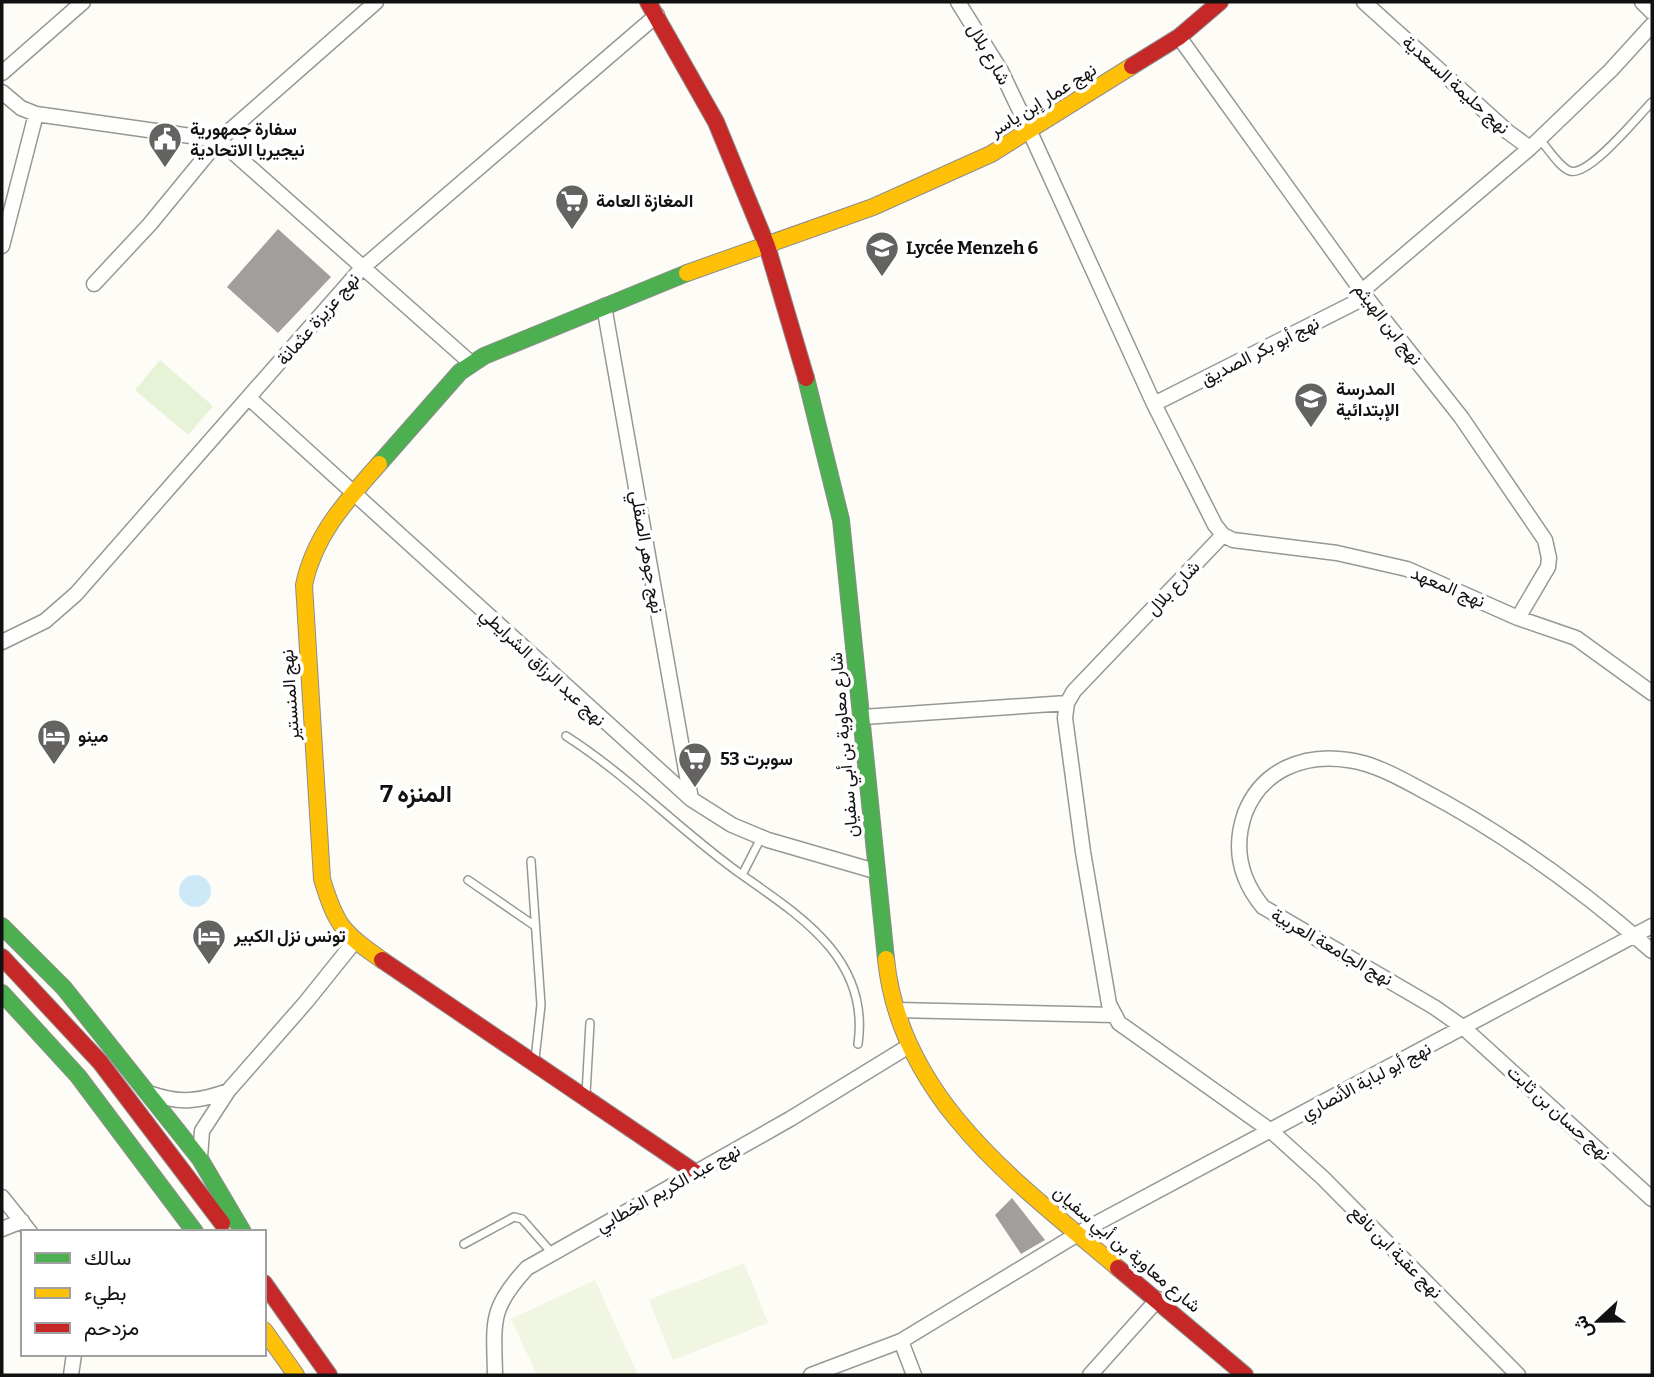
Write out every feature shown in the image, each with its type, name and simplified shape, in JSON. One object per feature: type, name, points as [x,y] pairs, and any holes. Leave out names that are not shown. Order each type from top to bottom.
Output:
[{"type":"main road","name":"نهج عمار إبن ياسر","points":[[767,246],[873,207],[991,154],[1179,37],[1220,2]]},
{"type":"main road","name":"شارع معاوية بن أبي سفيان","points":[[653,8],[716,122],[767,246],[810,390],[841,520],[887,970],[896,1010],[909,1046],[936,1092],[969,1136],[1009,1176],[1245,1375]]},
{"type":"main road","name":"نهج المنستير","points":[[696,1173],[355,941],[334,919],[322,879],[304,585],[309,561],[320,537],[352,494],[471,363],[730,256],[767,246]]},
{"type":"main road","points":[[2,926],[64,988],[148,1093],[200,1159],[242,1230]]},
{"type":"main road","points":[[2,957],[100,1062],[226,1230]]},
{"type":"main road","points":[[2,993],[78,1076],[194,1230]]},
{"type":"main road","points":[[266,1271],[324,1369]]},
{"type":"main road","points":[[266,1286],[324,1369]]},
{"type":"main road","points":[[266,1333],[296,1375]]},
{"type":"street","points":[[2,73],[83,2]]},
{"type":"street","points":[[94,284],[150,224],[219,140],[376,2]]},
{"type":"street","name":"شارع بلال","points":[[958,2],[990,53],[1030,132],[1154,404],[1215,525],[1223,535],[1074,691],[1067,703]]},
{"type":"street","name":"نهج حليمة السعدية","points":[[1364,2],[1508,132],[1540,139]]},
{"type":"street","points":[[1642,2],[1652,12]]},
{"type":"street","name":"نهج عزيزة عثمانة","points":[[2,642],[45,621],[76,594],[361,269],[653,8]]},
{"type":"street","points":[[1540,139],[1652,25]]},
{"type":"street","name":"نهج ابن الهيثم","points":[[1179,37],[1364,294],[1461,417],[1545,540],[1548,567],[1518,618]]},
{"type":"street","points":[[2,92],[21,108],[36,114],[219,140],[361,269],[471,363]]},
{"type":"street","points":[[2,246],[36,114]]},
{"type":"street","name":"نهج أبو بكر الصديق","points":[[1154,404],[1364,294],[1540,139]]},
{"type":"street","name":"نهج جوهر الصقلي","points":[[604,306],[691,799]]},
{"type":"street","name":"نهج عبد الرزاق الشرايطي","points":[[249,398],[691,799],[732,825],[761,837],[875,871]]},
{"type":"street","name":"نهج المعهد","points":[[1223,535],[1233,540],[1337,553],[1407,569],[1518,618],[1576,638],[1652,693]]},
{"type":"street","points":[[863,717],[1067,703],[1065,718],[1083,852],[1105,993],[1114,1016],[1119,1023],[1271,1131]]},
{"type":"street","name":"نهج الجامعة العربية","points":[[1464,1028],[1434,1007],[1263,907],[1252,893],[1242,871],[1238,840],[1246,812],[1262,784],[1283,768],[1312,757],[1350,760],[1400,778],[1450,804],[1579,890],[1652,951]]},
{"type":"street","name":"نهج أبو لبابة الأنصاري","points":[[811,1375],[901,1341],[1078,1234],[1652,926]]},
{"type":"street","points":[[200,1159],[202,1131],[228,1091],[355,941]]},
{"type":"street","points":[[896,1010],[1114,1016]]},
{"type":"street","name":"نهج حسان بن ثابت","points":[[1464,1028],[1652,1199]]},
{"type":"street","name":"نهج عبد الكريم الخطابي","points":[[495,1375],[494,1320],[499,1303],[527,1268],[696,1173],[909,1046]]},
{"type":"street","points":[[148,1093],[183,1101],[202,1101],[228,1091]]},
{"type":"street","name":"نهج عقبة ابن نافع","points":[[1271,1131],[1323,1178],[1518,1375]]},
{"type":"street","points":[[2,1197],[26,1226]]},
{"type":"street","points":[[2,1229],[26,1226]]},
{"type":"street","points":[[1090,1375],[1158,1299]]},
{"type":"street","points":[[901,1341],[915,1375]]},
{"type":"street","points":[[71,1375],[74,1356]]},
{"type":"lane","points":[[1540,139],[1567,170],[1577,172],[1591,166],[1652,102]]},
{"type":"lane","points":[[566,736],[646,793],[707,850],[768,892],[837,953],[850,977],[860,1009],[858,1044]]},
{"type":"lane","points":[[742,875],[761,837]]},
{"type":"lane","points":[[531,861],[541,1004],[534,1063]]},
{"type":"lane","points":[[468,880],[535,926]]},
{"type":"lane","points":[[586,1098],[590,1023]]},
{"type":"lane","points":[[464,1244],[514,1217],[522,1219],[553,1254]]},
{"type":"green space","points":[[160,360],[213,406],[188,435],[135,390]]},
{"type":"green space","points":[[744,1263],[768,1323],[673,1360],[649,1300]]},
{"type":"green space","points":[[595,1280],[638,1375],[537,1375],[511,1319]]},
{"type":"water","points":[[195,875],[206,880],[211,891],[206,902],[195,907],[184,902],[179,891],[184,880]]},
{"type":"building","points":[[278,229],[331,277],[278,333],[227,287]]},
{"type":"building","points":[[1012,1198],[1045,1240],[1021,1254],[995,1215]]},
{"type":"traffic: fast","points":[[379,464],[460,372],[484,356],[687,273]]},
{"type":"traffic: fast","points":[[806,378],[841,520],[886,959]]},
{"type":"traffic: fast","points":[[2,926],[64,988],[200,1159],[242,1230]]},
{"type":"traffic: fast","points":[[2,993],[78,1076],[194,1230]]},
{"type":"traffic: slow","points":[[687,273],[873,207],[991,154],[1132,66]]},
{"type":"traffic: slow","points":[[379,464],[343,506],[323,535],[304,585],[322,879],[342,926],[382,960]]},
{"type":"traffic: slow","points":[[886,959],[896,1009],[914,1055],[939,1097],[970,1135],[1005,1170],[1118,1268]]},
{"type":"traffic: slow","points":[[266,1333],[296,1375]]},
{"type":"traffic: jam","points":[[648,2],[716,122],[767,246],[806,378]]},
{"type":"traffic: jam","points":[[1132,66],[1179,37],[1220,2]]},
{"type":"traffic: jam","points":[[2,957],[100,1062],[222,1223]]},
{"type":"traffic: jam","points":[[382,960],[696,1173]]},
{"type":"traffic: jam","points":[[1118,1268],[1245,1375]]},
{"type":"traffic: jam","points":[[266,1286],[329,1375]]},
{"type":"place","name":"سفارة جمهورية نيجيريا الاتحادية","points":[[165,169]]},
{"type":"place","name":"المغازة العامة","points":[[572,231]]},
{"type":"place","name":"Lycée Menzeh 6","points":[[882,278]]},
{"type":"place","name":"المدرسة الإبتدائية","points":[[1311,429]]},
{"type":"place","name":"مينو","points":[[54,766]]},
{"type":"place","name":"سوبرت 53","points":[[695,789]]},
{"type":"place","name":"تونس نزل الكبير","points":[[209,966]]},
{"type":"district","name":"المنزه 7","points":[[416,794]]}]
